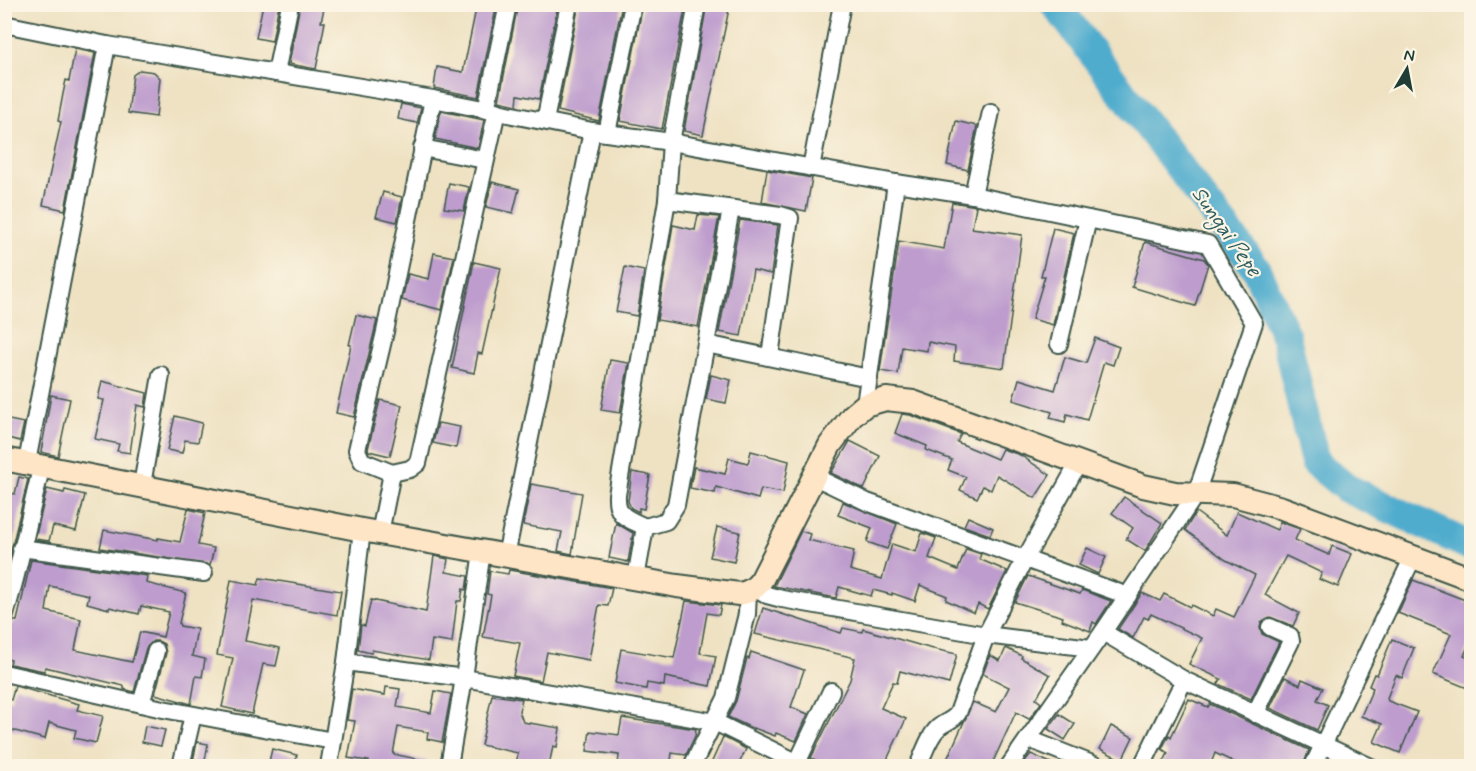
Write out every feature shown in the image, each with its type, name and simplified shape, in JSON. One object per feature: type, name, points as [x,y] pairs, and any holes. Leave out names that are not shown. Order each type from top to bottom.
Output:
[{"type":"main road","points":[[4,459],[371,531],[729,594],[752,590],[762,579],[830,445],[852,416],[865,405],[886,399],[913,402],[1143,486],[1175,494],[1233,495],[1282,508],[1472,579]]},
{"type":"street","points":[[276,73],[290,4]]},
{"type":"street","points":[[433,99],[357,450],[362,461],[392,473],[410,469],[417,463],[485,160],[508,4]]},
{"type":"street","points":[[545,121],[568,4]]},
{"type":"street","points":[[506,556],[599,132],[633,4]]},
{"type":"street","points":[[697,4],[671,142],[667,200],[617,495],[617,508],[623,516],[645,527],[666,521],[676,506],[731,209]]},
{"type":"street","points":[[811,168],[842,4]]},
{"type":"street","points":[[4,24],[107,45],[433,99],[599,132],[671,142],[973,195],[1208,244],[1254,323],[1196,494],[1009,766]]},
{"type":"street","points":[[4,618],[11,575],[21,548],[107,45]]},
{"type":"street","points":[[973,195],[991,112]]},
{"type":"street","points":[[422,148],[485,160]]},
{"type":"street","points":[[865,405],[896,183]]},
{"type":"street","points":[[667,200],[790,218],[770,356]]},
{"type":"street","points":[[1059,344],[1088,219]]},
{"type":"street","points":[[706,344],[869,378]]},
{"type":"street","points":[[142,485],[161,375]]},
{"type":"street","points":[[918,766],[932,736],[940,726],[954,720],[958,713],[986,635],[1024,559],[1079,462]]},
{"type":"street","points":[[329,766],[371,531],[392,473]]},
{"type":"street","points":[[813,476],[867,502],[1128,596]]},
{"type":"street","points":[[636,578],[645,527]]},
{"type":"street","points":[[21,548],[204,573]]},
{"type":"street","points":[[449,766],[482,551]]},
{"type":"street","points":[[1313,766],[1413,557]]},
{"type":"street","points":[[692,766],[726,698],[752,590],[782,599],[986,635],[1091,648]]},
{"type":"street","points":[[1256,714],[1291,641],[1290,636],[1270,627]]},
{"type":"street","points":[[1103,632],[1184,681],[1369,766]]},
{"type":"street","points":[[141,704],[156,651]]},
{"type":"street","points":[[346,662],[464,678],[715,722],[800,765],[831,691]]},
{"type":"street","points":[[4,673],[193,715],[333,741]]},
{"type":"street","points":[[1142,766],[1184,681]]},
{"type":"street","points":[[181,766],[193,715]]},
{"type":"street","points":[[1029,739],[1097,766]]},
{"type":"building","points":[[263,4],[279,4],[272,41],[256,38]]},
{"type":"building","points":[[300,4],[325,4],[321,22],[325,22],[316,69],[289,64]]},
{"type":"building","points":[[477,4],[497,4],[478,97],[434,88],[437,67],[463,72]]},
{"type":"building","points":[[518,4],[538,7],[538,4],[558,4],[539,99],[518,95],[517,105],[499,101]]},
{"type":"building","points":[[579,4],[622,4],[599,121],[558,111]]},
{"type":"building","points":[[643,4],[686,4],[662,129],[620,121]]},
{"type":"building","points":[[707,4],[730,4],[703,135],[684,131]]},
{"type":"building","points":[[75,49],[95,53],[65,210],[43,205],[61,122],[58,121],[63,94],[66,80],[69,81]]},
{"type":"building","points":[[140,70],[154,72],[160,78],[156,117],[128,113],[133,75]]},
{"type":"building","points":[[401,104],[421,108],[417,123],[398,119]]},
{"type":"building","points":[[441,111],[484,120],[478,148],[435,139]]},
{"type":"building","points":[[956,121],[977,126],[968,170],[947,165]]},
{"type":"building","points":[[767,170],[812,178],[806,211],[762,202]]},
{"type":"building","points":[[492,182],[519,189],[513,213],[486,207]]},
{"type":"building","points":[[449,183],[469,187],[464,211],[444,208]]},
{"type":"building","points":[[383,192],[402,197],[397,222],[376,217]]},
{"type":"building","points":[[952,202],[976,206],[972,228],[1022,235],[1004,368],[954,361],[955,347],[928,342],[927,351],[902,347],[898,374],[880,371],[899,241],[944,249]]},
{"type":"building","points":[[698,215],[719,217],[698,327],[657,320],[673,225],[695,230]]},
{"type":"building","points":[[740,220],[778,225],[771,274],[753,270],[741,336],[719,332]]},
{"type":"building","points":[[1053,228],[1074,233],[1053,325],[1032,319],[1045,276],[1041,276]]},
{"type":"building","points":[[1145,242],[1204,259],[1208,264],[1195,306],[1132,287]]},
{"type":"building","points":[[434,253],[454,257],[442,310],[402,300],[408,274],[429,279]]},
{"type":"building","points":[[474,262],[501,268],[482,354],[478,353],[474,373],[452,368]]},
{"type":"building","points":[[625,267],[644,271],[637,316],[616,312]]},
{"type":"building","points":[[356,315],[377,320],[354,417],[336,413]]},
{"type":"building","points":[[1095,338],[1119,347],[1113,365],[1104,362],[1087,420],[1067,414],[1065,422],[1050,418],[1052,412],[1013,400],[1019,379],[1055,390],[1065,357],[1086,363]]},
{"type":"building","points":[[610,360],[629,363],[620,413],[601,410]]},
{"type":"building","points":[[711,375],[731,380],[726,403],[706,399]]},
{"type":"building","points":[[102,381],[147,393],[145,407],[137,405],[130,453],[117,451],[119,444],[95,439],[104,400],[98,399]]},
{"type":"building","points":[[51,395],[70,399],[58,456],[41,452]]},
{"type":"building","points":[[380,400],[402,405],[390,456],[368,449]]},
{"type":"building","points":[[902,414],[961,434],[957,442],[997,459],[1002,449],[1020,455],[1050,475],[1035,498],[997,475],[991,490],[983,486],[977,498],[960,490],[966,477],[948,470],[952,460],[926,450],[927,446],[895,433]]},
{"type":"building","points":[[175,416],[202,423],[198,442],[185,440],[182,453],[167,450]]},
{"type":"building","points":[[4,419],[24,423],[20,441],[4,437]]},
{"type":"building","points":[[438,423],[460,427],[456,448],[433,443]]},
{"type":"building","points":[[850,441],[880,456],[864,489],[831,473]]},
{"type":"building","points":[[751,451],[789,461],[783,493],[761,489],[758,499],[716,487],[715,493],[690,488],[694,467],[725,474],[729,458],[748,463]]},
{"type":"building","points":[[632,472],[650,475],[644,509],[639,508],[639,512],[631,508],[628,501]]},
{"type":"building","points":[[19,477],[28,479],[8,564],[4,563],[4,492],[15,494]]},
{"type":"building","points":[[531,484],[582,493],[572,554],[558,551],[562,532],[523,525]]},
{"type":"building","points":[[47,489],[64,493],[65,490],[85,495],[76,531],[53,526],[49,541],[35,539]]},
{"type":"building","points":[[1124,497],[1162,523],[1145,551],[1126,539],[1133,528],[1112,513]]},
{"type":"building","points":[[843,502],[897,524],[887,549],[867,542],[872,528],[838,515]]},
{"type":"building","points":[[188,509],[205,513],[198,545],[214,548],[210,565],[100,548],[104,530],[180,542]]},
{"type":"building","points":[[1196,512],[1227,535],[1237,512],[1277,530],[1280,522],[1300,529],[1295,540],[1329,555],[1332,546],[1352,554],[1338,587],[1319,579],[1322,573],[1286,556],[1265,595],[1299,613],[1293,626],[1270,617],[1261,622],[1262,634],[1279,642],[1251,699],[1218,684],[1221,679],[1189,664],[1202,638],[1151,614],[1148,619],[1144,617],[1133,638],[1118,629],[1142,593],[1160,601],[1164,594],[1213,616],[1216,609],[1234,617],[1255,575],[1226,560],[1185,530]]},
{"type":"building","points":[[968,517],[993,528],[990,535],[964,526]]},
{"type":"building","points":[[616,523],[633,533],[628,562],[609,558]]},
{"type":"building","points":[[717,527],[740,532],[734,562],[710,557]]},
{"type":"building","points":[[801,531],[810,534],[808,540],[854,551],[850,570],[882,579],[892,544],[916,552],[922,533],[936,538],[929,558],[958,570],[966,549],[981,554],[979,559],[1007,571],[988,609],[978,604],[974,613],[946,600],[947,596],[920,585],[915,601],[892,593],[892,595],[873,590],[871,596],[839,587],[836,598],[774,586]]},
{"type":"building","points":[[1087,548],[1106,557],[1098,574],[1079,565]]},
{"type":"building","points":[[434,556],[448,559],[446,572],[468,576],[466,590],[463,589],[461,601],[457,601],[452,643],[432,640],[429,660],[372,650],[371,653],[358,650],[361,625],[365,626],[371,600],[426,612]]},
{"type":"building","points":[[31,560],[147,576],[146,583],[186,593],[179,623],[180,626],[197,629],[192,656],[205,659],[202,677],[196,676],[191,704],[155,694],[166,653],[164,644],[158,641],[153,641],[146,648],[134,692],[124,689],[124,686],[45,667],[44,671],[10,664],[11,660],[4,658],[7,628],[17,621]],"holes":[[[50,586],[89,595],[87,603],[109,609],[110,607],[139,614],[141,606],[169,612],[163,637],[140,632],[132,662],[75,650],[81,619],[46,611]]]},
{"type":"building","points":[[509,570],[612,588],[608,606],[599,605],[589,660],[547,652],[541,681],[513,676],[520,643],[483,637],[491,595],[487,594],[490,571],[508,574]]},
{"type":"building","points":[[1028,576],[1080,594],[1082,590],[1111,601],[1096,624],[1093,622],[1090,631],[1062,620],[1063,617],[1015,602]]},
{"type":"building","points":[[260,578],[341,591],[337,615],[253,600],[245,641],[280,648],[276,666],[263,664],[252,714],[222,707],[233,658],[217,655],[231,580],[258,585]]},
{"type":"building","points":[[1413,580],[1465,600],[1464,602],[1472,605],[1472,636],[1464,656],[1472,659],[1472,690],[1433,674],[1451,634],[1398,613]]},
{"type":"building","points":[[686,601],[721,605],[719,615],[707,613],[700,653],[716,656],[710,686],[665,677],[664,686],[647,683],[646,689],[615,683],[621,649],[674,658]]},
{"type":"building","points":[[763,608],[841,633],[843,628],[862,632],[863,629],[957,654],[949,684],[900,671],[897,683],[893,682],[881,708],[906,719],[884,766],[829,766],[811,758],[850,680],[855,658],[755,634]]},
{"type":"building","points":[[1392,639],[1414,648],[1402,678],[1396,675],[1387,698],[1388,701],[1417,712],[1400,753],[1374,742],[1382,724],[1361,716],[1373,688],[1369,686],[1374,674],[1377,675]]},
{"type":"building","points":[[1006,648],[1050,675],[1036,699],[1041,703],[1029,719],[1016,712],[991,766],[975,766],[963,761],[961,766],[944,766],[973,702],[996,712],[1009,687],[983,674],[990,655],[1000,661]]},
{"type":"building","points":[[751,652],[804,670],[791,707],[808,714],[796,741],[776,733],[775,736],[754,729],[728,717],[736,701],[747,658],[749,659]]},
{"type":"building","points":[[1285,677],[1300,685],[1302,679],[1323,688],[1317,700],[1328,705],[1317,730],[1270,708]]},
{"type":"building","points":[[15,686],[79,704],[77,710],[103,716],[96,743],[74,738],[76,730],[49,723],[45,739],[4,728],[4,699],[11,700]]},
{"type":"building","points":[[386,687],[400,689],[397,707],[431,713],[435,691],[451,694],[442,742],[427,739],[428,732],[398,727],[393,754],[427,761],[427,766],[380,766],[368,764],[369,761],[348,758],[355,721],[347,720],[352,689],[385,695]]},
{"type":"building","points":[[492,695],[522,699],[519,711],[523,722],[560,728],[557,747],[553,746],[549,766],[516,765],[518,753],[481,745]]},
{"type":"building","points":[[1189,699],[1208,707],[1210,704],[1309,750],[1303,766],[1242,766],[1215,753],[1210,766],[1162,766],[1168,753],[1162,749],[1169,735],[1171,737]]},
{"type":"building","points":[[1059,714],[1075,724],[1065,740],[1048,729]]},
{"type":"building","points":[[622,718],[696,729],[695,736],[686,755],[672,753],[670,766],[618,766],[619,755],[587,751],[590,731],[619,735]]},
{"type":"building","points":[[145,726],[165,730],[161,746],[142,742]]},
{"type":"building","points":[[1111,726],[1133,737],[1122,760],[1100,749]]},
{"type":"building","points":[[723,737],[746,749],[738,766],[710,766]]},
{"type":"building","points":[[197,742],[208,744],[204,766],[192,766]]},
{"type":"building","points":[[272,749],[297,755],[295,766],[268,766]]},
{"type":"building","points":[[1031,754],[1057,766],[1021,766]]},
{"type":"waterway","name":"Sungai Pepe","points":[[1055,4],[1255,267],[1286,337],[1315,462],[1346,488],[1472,547]]}]
